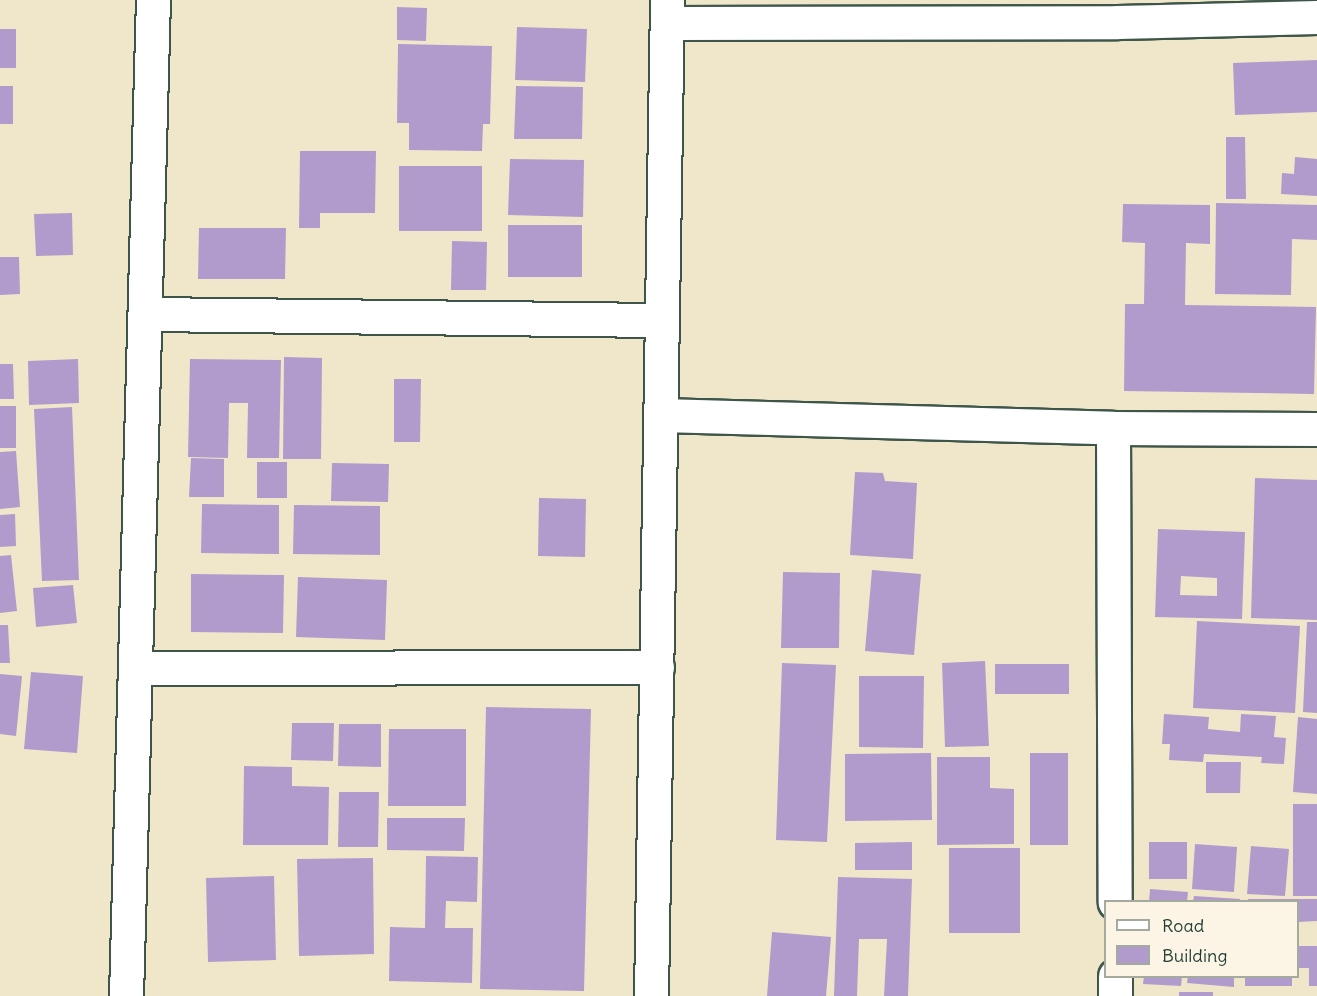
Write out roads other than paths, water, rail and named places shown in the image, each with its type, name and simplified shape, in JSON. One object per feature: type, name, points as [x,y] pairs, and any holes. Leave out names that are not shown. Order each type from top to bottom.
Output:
[{"type":"street","points":[[126,996],[153,0]]},
{"type":"street","points":[[651,996],[667,11],[1117,11],[1317,17]]},
{"type":"street","points":[[146,314],[663,320]]},
{"type":"street","points":[[661,415],[1113,428],[1317,429]]},
{"type":"street","points":[[1113,428],[1115,900]]},
{"type":"street","points":[[135,668],[657,667]]},
{"type":"street","points":[[1115,978],[1116,996]]}]
